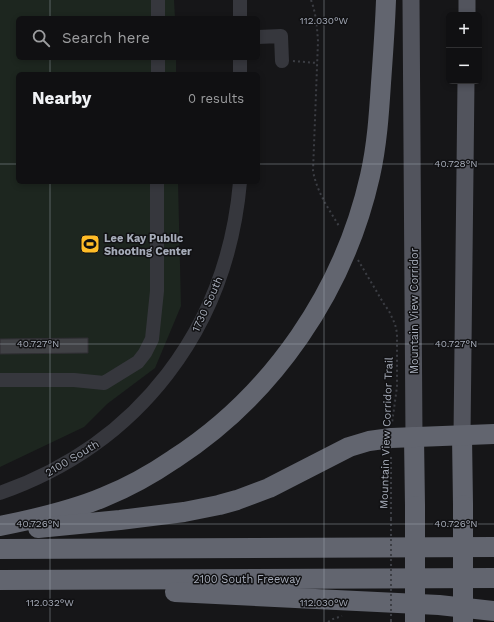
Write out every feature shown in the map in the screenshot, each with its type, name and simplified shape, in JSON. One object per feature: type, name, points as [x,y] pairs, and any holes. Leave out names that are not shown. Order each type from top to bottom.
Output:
[{"type":"highway","points":[[0,526],[46,516],[86,504],[124,488],[164,466],[202,439],[236,410],[268,378],[302,334],[330,286],[350,241],[370,176],[376,138],[386,0]]},
{"type":"highway","points":[[0,531],[120,520],[184,512],[220,505],[269,488],[349,447],[369,441],[392,438],[494,434]]},
{"type":"highway","points":[[462,436],[463,622]]},
{"type":"highway","name":"Mountain View Corridor","points":[[414,437],[414,622]]},
{"type":"highway","points":[[0,548],[494,547]]},
{"type":"highway","name":"2100 South Freeway","points":[[4,580],[494,578]]},
{"type":"highway","points":[[4,580],[94,588],[439,605],[494,611]]},
{"type":"main road","name":"Mountain View Corridor","points":[[411,0],[414,437]]},
{"type":"main road","points":[[467,0],[467,12]]},
{"type":"main road","points":[[462,436],[466,84]]},
{"type":"street","points":[[158,0],[158,16]]},
{"type":"street","points":[[240,0],[240,16]]},
{"type":"street","points":[[260,37],[281,36],[282,61]]},
{"type":"street","points":[[158,60],[158,72]]},
{"type":"street","points":[[240,60],[240,72]]},
{"type":"street","points":[[0,380],[74,380],[104,383],[138,362],[145,354],[152,339],[157,291],[157,184]]},
{"type":"street","name":"1730 South","points":[[136,409],[157,387],[176,363],[202,319],[214,293],[225,264],[232,237],[240,184]]},
{"type":"street","name":"2100 South","points":[[0,494],[56,469],[102,439],[136,409]]},
{"type":"path","points":[[311,0],[316,15],[317,28],[314,180],[320,194],[340,229]]},
{"type":"path","points":[[282,61],[317,63]]},
{"type":"path","name":"Mountain View Corridor Trail","points":[[356,256],[389,311],[397,333],[397,387],[392,421],[390,518],[391,622]]},
{"type":"shaded area","name":"Lee Kay Public Shooting Center","points":[[0,0],[174,0],[175,16],[16,16],[16,60],[176,60],[176,72],[16,72],[16,184],[178,184],[181,306],[155,368],[107,404],[84,427],[0,467]]},
{"type":"building","points":[[88,338],[88,353],[0,354],[0,339]]},
{"type":"place","name":"Lee Kay Public Shooting Center","points":[[90,244]]}]
